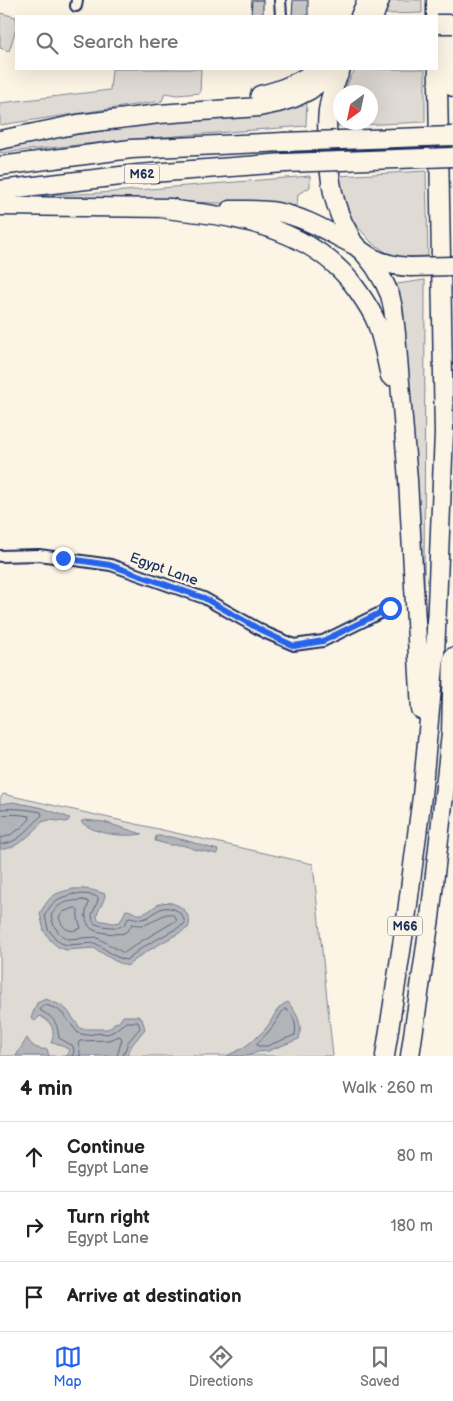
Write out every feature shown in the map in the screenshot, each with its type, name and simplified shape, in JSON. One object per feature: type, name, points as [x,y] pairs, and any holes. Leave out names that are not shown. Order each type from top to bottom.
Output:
[{"type":"highway","points":[[360,15],[367,0]]},
{"type":"highway","points":[[374,15],[380,0]]},
{"type":"highway","points":[[436,0],[436,15]]},
{"type":"highway","points":[[451,0],[453,87]]},
{"type":"highway","points":[[438,26],[453,24]]},
{"type":"highway","points":[[159,114],[249,98],[281,90],[316,70]]},
{"type":"highway","points":[[0,140],[78,124],[159,114],[259,107],[294,98],[310,90],[336,70]]},
{"type":"highway","points":[[341,70],[333,88],[327,126],[331,187],[343,225],[384,282],[393,308],[396,334],[408,480],[422,738],[422,796]]},
{"type":"highway","name":"M66","points":[[385,1056],[422,796],[435,655],[444,433],[438,70]]},
{"type":"highway","name":"M62","points":[[0,166],[131,149],[453,136]]},
{"type":"highway","name":"M62","points":[[0,190],[138,174],[285,163],[453,157]]},
{"type":"highway","points":[[0,206],[276,212],[305,221],[387,264],[410,267],[453,266]]},
{"type":"highway","points":[[160,208],[235,218],[272,228],[308,244],[340,269],[366,301],[377,323],[385,352],[408,480]]},
{"type":"highway","name":"M66","points":[[410,1056],[430,918],[452,731],[453,657]]},
{"type":"street","points":[[280,0],[281,15]]},
{"type":"street","name":"Egypt Lane","points":[[0,556],[39,555],[110,565],[204,598],[266,633],[294,646],[323,641],[390,608]]},
{"type":"shaded area","points":[[388,0],[422,0],[422,13],[386,14]]},
{"type":"shaded area","points":[[0,13],[15,17],[15,32],[9,51],[0,48]]},
{"type":"shaded area","points":[[112,70],[201,70],[200,93],[177,95],[165,93],[162,101],[0,125],[0,103],[110,90]]},
{"type":"shaded area","points":[[355,70],[425,70],[425,122],[378,124],[378,85],[347,85]]},
{"type":"shaded area","points":[[307,101],[306,126],[125,140],[0,153],[0,146]]},
{"type":"shaded area","points":[[426,171],[428,256],[393,257],[371,242],[352,220],[343,199],[338,176]]},
{"type":"shaded area","points":[[310,176],[310,187],[298,194],[297,206],[28,196],[100,193]]},
{"type":"shaded area","points":[[425,280],[424,627],[390,285]]},
{"type":"shaded area","points":[[3,794],[313,864],[333,1056],[0,1056],[0,799]]},
{"type":"water","points":[[13,802],[43,808],[70,818],[67,822],[49,820],[42,822],[32,833],[13,847],[0,849],[0,804]]},
{"type":"water","points":[[84,820],[104,822],[142,834],[110,834],[87,826],[81,822]]},
{"type":"water","points":[[156,836],[171,837],[218,850],[217,854],[182,845],[170,845],[155,841]]},
{"type":"water","points":[[73,889],[105,894],[97,915],[98,920],[113,923],[120,922],[126,910],[141,914],[159,904],[172,903],[184,910],[189,919],[189,925],[188,928],[146,952],[127,966],[94,948],[66,950],[58,947],[51,941],[44,931],[40,913],[53,896]]},
{"type":"water","points":[[46,999],[67,1010],[81,1029],[107,1029],[112,1027],[114,1023],[119,1022],[123,1016],[138,1016],[142,1019],[145,1029],[132,1045],[127,1056],[66,1056],[69,1052],[68,1049],[56,1043],[51,1043],[53,1031],[50,1024],[40,1016],[35,1021],[31,1018],[37,1003]]},
{"type":"water","points":[[288,1002],[298,1019],[300,1028],[299,1039],[268,1051],[247,1056],[227,1056],[241,1049],[257,1037],[269,1025],[280,1007]]},
{"type":"water","points":[[27,1038],[36,1047],[47,1049],[49,1056],[16,1056]]},
{"type":"building","points":[[252,0],[263,0],[263,15],[251,15]]},
{"type":"building","points":[[293,0],[308,0],[308,15],[292,15]]},
{"type":"route","points":[[63,558],[110,565],[204,598],[266,633],[294,646],[323,641],[390,608]]}]
